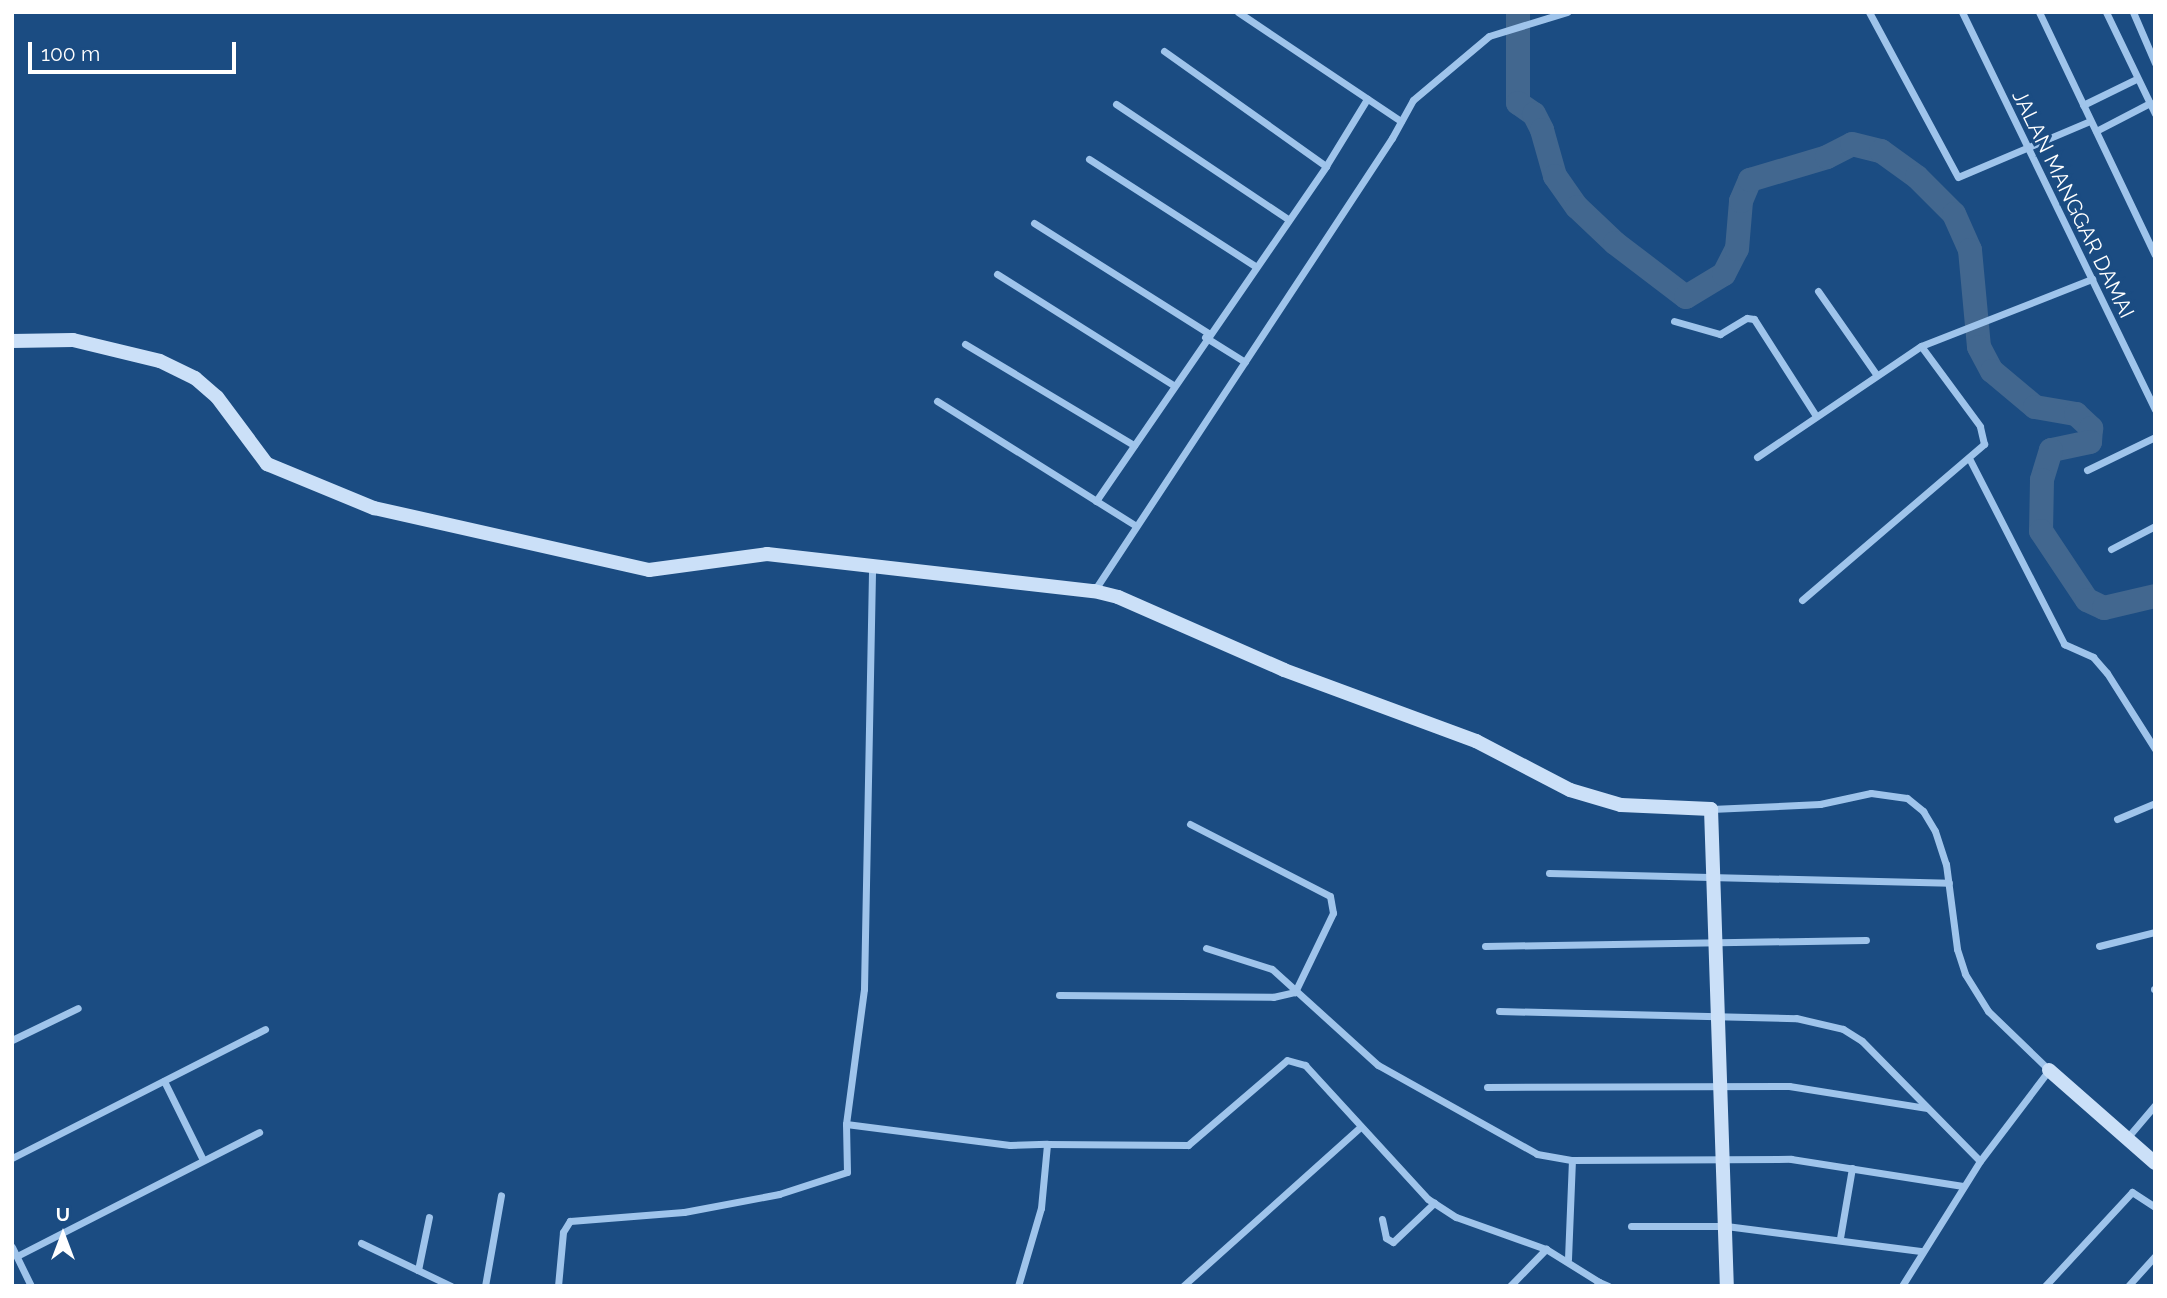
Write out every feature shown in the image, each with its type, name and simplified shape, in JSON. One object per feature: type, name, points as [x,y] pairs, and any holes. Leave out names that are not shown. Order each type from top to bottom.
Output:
[{"type":"street","points":[[1238,12],[1401,121]]},
{"type":"street","points":[[1094,591],[1413,100],[1489,36],[1545,23],[1567,12]]},
{"type":"street","points":[[1869,12],[1954,175],[1964,177],[2090,121]]},
{"type":"street","name":"JALAN MANGGAR DAMAI","points":[[1962,12],[2155,410]]},
{"type":"street","points":[[2039,12],[2155,256]]},
{"type":"street","points":[[2106,12],[2155,114]]},
{"type":"street","points":[[2133,12],[2155,63]]},
{"type":"street","points":[[1164,51],[1326,166]]},
{"type":"street","points":[[2083,105],[2136,79]]},
{"type":"street","points":[[1096,501],[1207,335],[1326,166],[1367,99]]},
{"type":"street","points":[[2096,131],[2150,103]]},
{"type":"street","points":[[1116,104],[1288,219]]},
{"type":"street","points":[[1089,159],[1255,266]]},
{"type":"street","points":[[1034,223],[1245,362]]},
{"type":"street","points":[[997,274],[1173,386]]},
{"type":"street","points":[[1757,457],[1921,346],[1938,337],[2092,279]]},
{"type":"street","points":[[1818,291],[1876,374]]},
{"type":"street","points":[[1674,321],[1720,334],[1747,318],[1754,319],[1816,416]]},
{"type":"street","points":[[12,341],[72,340],[159,361],[195,378],[217,397],[267,464],[374,508],[649,570],[767,554],[1094,591],[1118,597],[1284,670],[1476,741],[1570,790],[1620,806],[1710,809],[1820,804],[1891,793],[1923,811],[1935,831],[1949,883],[1957,949],[1965,974],[1988,1011],[2049,1070],[2155,1163]]},
{"type":"street","points":[[965,344],[1134,444]]},
{"type":"street","points":[[1802,600],[1970,460],[1983,444],[1983,431],[1921,346]]},
{"type":"street","points":[[937,401],[1136,526]]},
{"type":"street","points":[[2087,470],[2155,437]]},
{"type":"street","points":[[1970,460],[2064,644],[2093,657],[2107,673],[2155,749]]},
{"type":"street","points":[[2111,549],[2155,526]]},
{"type":"street","points":[[558,1286],[563,1232],[570,1221],[684,1212],[779,1194],[847,1172],[846,1124],[863,989],[872,566]]},
{"type":"street","points":[[2117,820],[2155,803]]},
{"type":"street","points":[[1710,809],[1720,1016],[1727,1286]]},
{"type":"street","points":[[1190,824],[1330,897],[1333,913],[1295,992]]},
{"type":"street","points":[[1549,873],[1949,883]]},
{"type":"street","points":[[2099,946],[2155,932]]},
{"type":"street","points":[[1485,946],[1866,940]]},
{"type":"street","points":[[1206,948],[1264,965],[1378,1065],[1537,1154],[1572,1160],[1723,1156],[1791,1159],[1963,1186]]},
{"type":"street","points":[[1059,995],[1273,997],[1295,992]]},
{"type":"street","points":[[12,1040],[78,1008]]},
{"type":"street","points":[[1499,1011],[1796,1018],[1843,1029],[1862,1041],[1980,1161]]},
{"type":"street","points":[[12,1157],[265,1029]]},
{"type":"street","points":[[846,1124],[1010,1145],[1188,1145],[1287,1060],[1305,1065],[1360,1127],[1434,1203],[1465,1221],[1568,1259],[1598,1284],[1608,1286]]},
{"type":"street","points":[[1902,1286],[1980,1161],[2049,1070]]},
{"type":"street","points":[[164,1081],[202,1160]]},
{"type":"street","points":[[1487,1087],[1789,1086],[1927,1108]]},
{"type":"street","points":[[2127,1139],[2155,1105]]},
{"type":"street","points":[[1183,1286],[1360,1127]]},
{"type":"street","points":[[17,1255],[259,1132]]},
{"type":"street","points":[[1018,1286],[1041,1208],[1046,1144]]},
{"type":"street","points":[[1568,1259],[1572,1160]]},
{"type":"street","points":[[1840,1238],[1852,1168]]},
{"type":"street","points":[[2045,1286],[2132,1192],[2155,1208]]},
{"type":"street","points":[[485,1286],[501,1195]]},
{"type":"street","points":[[1382,1219],[1386,1238],[1393,1242],[1434,1203]]},
{"type":"street","points":[[418,1270],[429,1217]]},
{"type":"street","points":[[1631,1226],[1726,1226],[1840,1238],[1922,1251]]},
{"type":"street","points":[[362,1243],[451,1286]]},
{"type":"street","points":[[12,1247],[31,1286]]},
{"type":"street","points":[[1510,1286],[1546,1249]]},
{"type":"street","points":[[2128,1286],[2155,1256]]},
{"type":"waterway","points":[[1518,12],[1518,103],[1534,114],[1542,130],[1555,176],[1577,207],[1615,243],[1686,297],[1724,274],[1737,249],[1741,201],[1750,180],[1827,157],[1852,144],[1881,151],[1917,177],[1954,214],[1970,250],[1979,347],[1992,371],[2035,407],[2076,414],[2091,428],[2090,442],[2051,450],[2042,480],[2041,531],[2087,600],[2104,608],[2155,596]]}]
